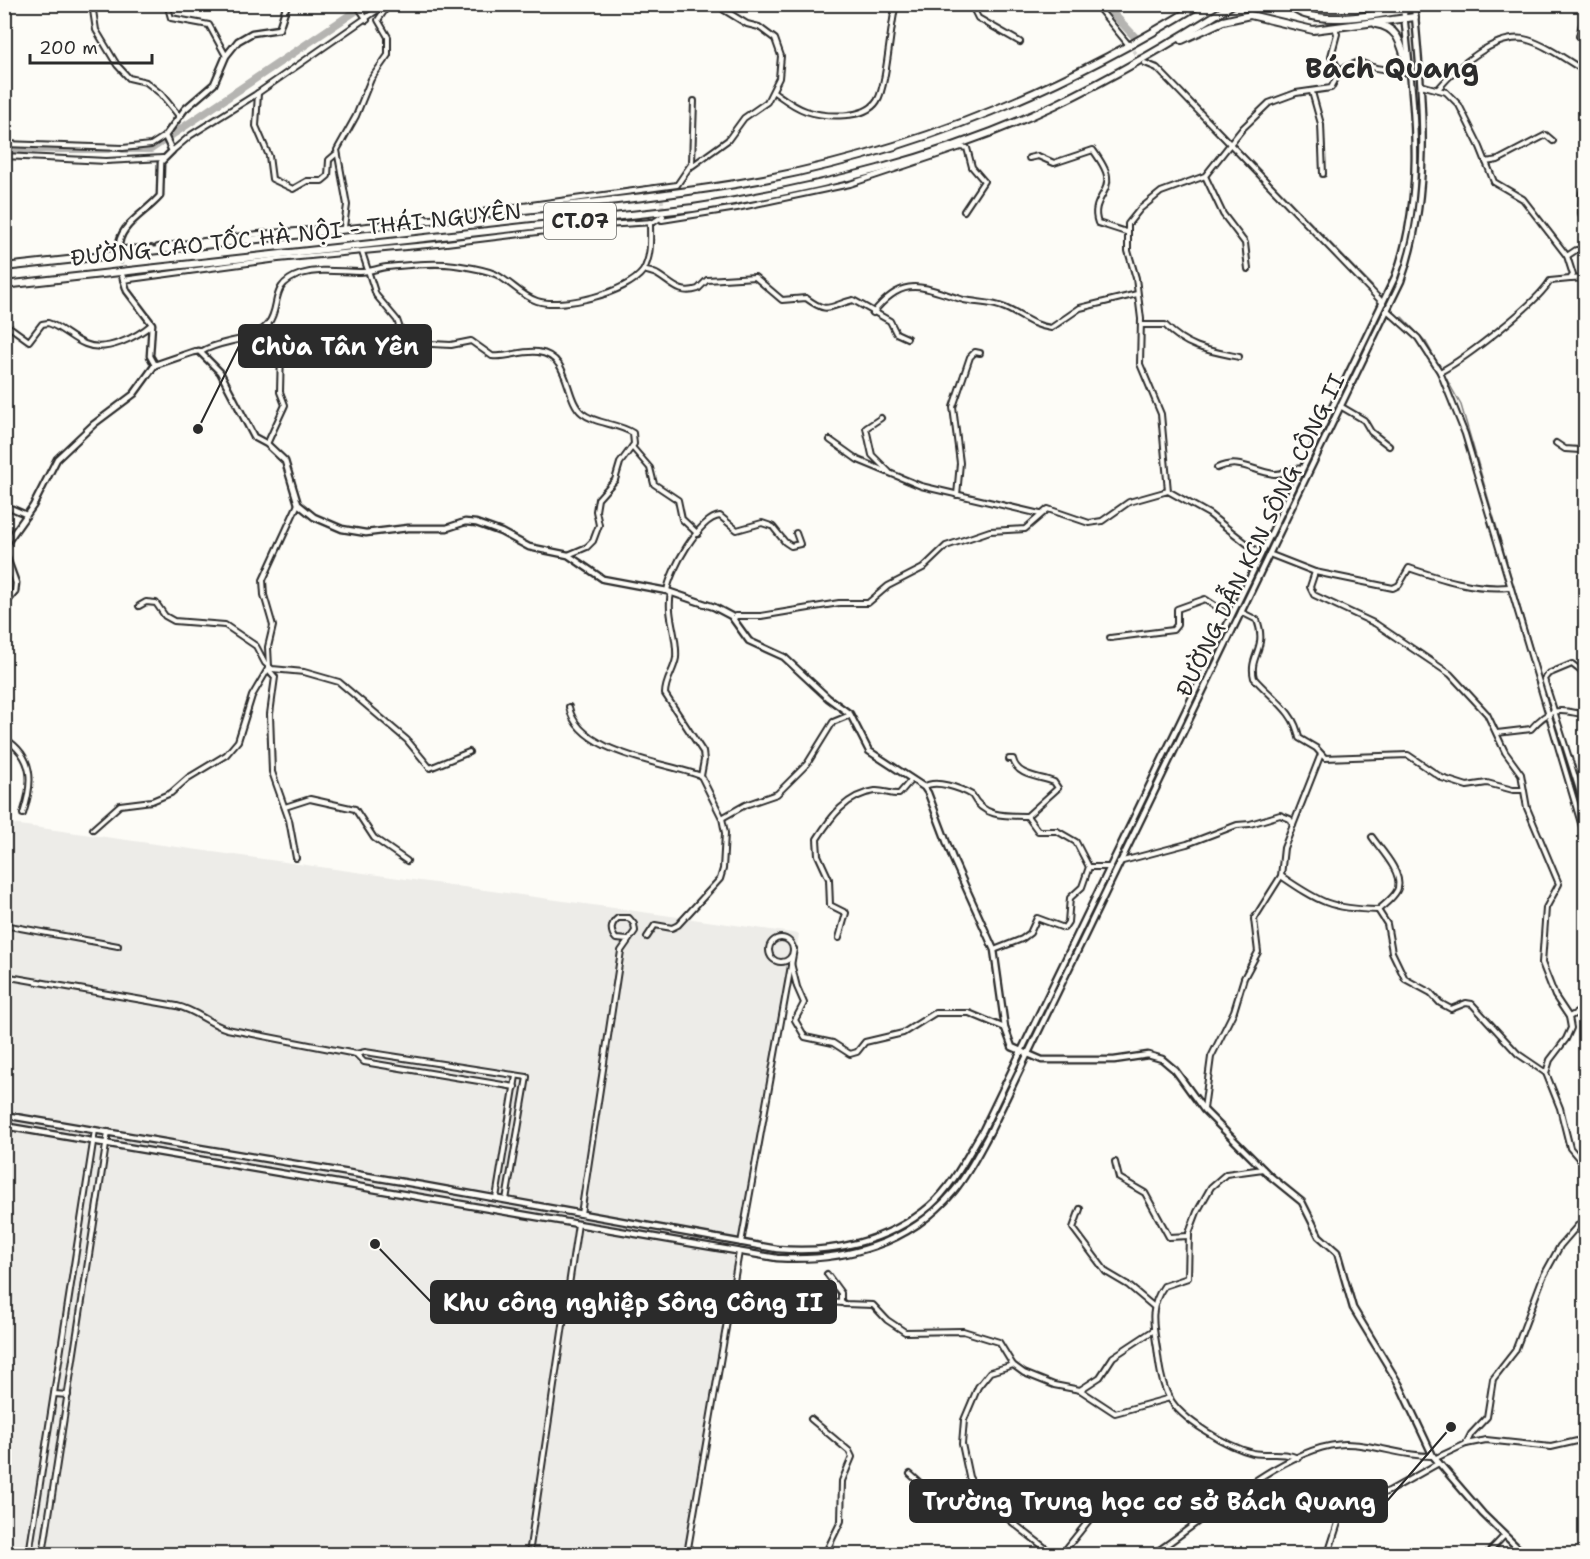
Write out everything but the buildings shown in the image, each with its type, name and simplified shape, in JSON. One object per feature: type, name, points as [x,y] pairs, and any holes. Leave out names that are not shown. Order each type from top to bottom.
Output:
[{"type":"highway","points":[[1099,63],[1193,4]]},
{"type":"highway","name":"ĐƯỜNG CAO TỐC HÀ NỘI - THÁI NGUYÊN","points":[[4,267],[650,196],[765,178],[850,159],[916,140],[1046,90],[1099,63],[1200,4]]},
{"type":"highway","name":"ĐƯỜNG CAO TỐC HÀ NỘI - THÁI NGUYÊN","points":[[4,285],[693,208],[768,196],[855,176],[967,141],[1053,105],[1134,65],[1233,4]]},
{"type":"highway","points":[[1289,4],[1296,12],[1310,17],[1367,15],[1414,6]]},
{"type":"highway","points":[[1367,15],[1387,4]]},
{"type":"highway","points":[[1134,65],[1224,21],[1242,16],[1264,17],[1305,29],[1415,17]]},
{"type":"highway","points":[[1366,24],[1382,25],[1392,30],[1401,41],[1409,70]]},
{"type":"street","points":[[92,4],[96,30],[117,65],[129,78],[146,82],[161,94],[179,116]]},
{"type":"street","points":[[167,4],[171,18],[209,25],[226,56]]},
{"type":"street","points":[[4,144],[123,148],[151,145],[165,137],[179,116],[214,84],[226,56],[247,36],[279,29],[287,4]]},
{"type":"street","points":[[388,4],[171,149],[163,158],[160,168],[160,196],[124,230],[119,251],[661,191],[677,185],[691,167],[710,150],[728,140],[740,123],[767,102],[774,92],[781,64],[778,44],[759,27],[747,24],[724,10]]},
{"type":"street","points":[[344,227],[347,205],[337,154],[338,146],[356,116],[371,79],[388,55],[388,37],[378,20],[388,4]]},
{"type":"street","points":[[774,92],[793,105],[815,114],[851,114],[870,107],[877,101],[882,83],[896,4]]},
{"type":"street","points":[[971,4],[978,18],[1020,42]]},
{"type":"street","points":[[1095,4],[1128,44]]},
{"type":"street","name":"ĐƯỜNG DẪN KCN SÔNG CÔNG II","points":[[4,1126],[777,1258],[826,1259],[852,1255],[898,1236],[936,1210],[955,1190],[990,1132],[1387,310],[1410,256],[1419,214],[1423,170],[1421,85],[1414,6]]},
{"type":"street","points":[[361,7],[367,19]]},
{"type":"street","name":"ĐƯỜNG DẪN KCN SÔNG CÔNG II","points":[[4,1115],[496,1198],[741,1243],[802,1251],[826,1250],[851,1245],[898,1227],[930,1205],[948,1185],[983,1130],[1383,304],[1403,255],[1413,213],[1416,170],[1403,7]]},
{"type":"street","points":[[1582,24],[1579,36],[1586,38]]},
{"type":"street","points":[[1168,491],[1161,414],[1140,364],[1141,325],[1126,232],[1135,214],[1161,192],[1205,176],[1236,137],[1269,104],[1289,94],[1331,88],[1337,82],[1340,71],[1331,56],[1337,34],[1335,27]]},
{"type":"street","points":[[1438,89],[1453,71],[1471,57],[1511,40],[1521,39],[1537,44],[1586,72]]},
{"type":"street","points":[[1340,71],[1361,62],[1376,68],[1409,70]]},
{"type":"street","points":[[1145,63],[1157,68],[1383,304]]},
{"type":"street","points":[[1421,85],[1448,94],[1459,105],[1494,182],[1523,199],[1567,256],[1572,267],[1570,279]]},
{"type":"street","points":[[1312,92],[1321,124],[1323,174]]},
{"type":"street","points":[[258,93],[256,126],[269,156],[272,179],[293,189],[307,181],[322,181],[328,176],[329,160],[337,154]]},
{"type":"street","points":[[691,167],[694,101]]},
{"type":"street","points":[[1486,162],[1498,160],[1546,135],[1553,141]]},
{"type":"street","points":[[165,137],[171,149]]},
{"type":"street","points":[[155,365],[150,356],[152,324],[127,291],[123,277],[588,226],[650,222],[662,218],[737,208],[841,186],[961,147],[967,148],[972,167],[984,181],[964,211]]},
{"type":"street","points":[[1029,158],[1038,156],[1054,163],[1093,150],[1107,178],[1106,188],[1097,204],[1098,223],[1126,232]]},
{"type":"street","points":[[4,156],[106,161],[163,158]]},
{"type":"street","points":[[1205,176],[1223,214],[1245,243],[1248,269]]},
{"type":"street","points":[[1582,193],[1581,213],[1586,230]]},
{"type":"street","points":[[1413,213],[1419,214]]},
{"type":"street","points":[[4,605],[15,592],[16,583],[5,553],[6,544],[27,515],[57,459],[94,424],[134,393],[155,365],[246,336],[268,324],[279,290],[294,277],[324,271],[368,271],[386,267],[453,265],[494,274],[528,297],[560,304],[589,299],[624,285],[644,270],[651,249],[650,222]]},
{"type":"street","points":[[1567,256],[1576,250],[1586,250]]},
{"type":"street","points":[[362,252],[379,302],[397,320],[400,332],[406,337],[432,344],[471,341],[485,353],[496,357],[527,352],[543,353],[565,373],[581,412],[629,431],[634,436],[632,447],[620,463],[615,480],[598,499],[596,512],[599,525],[591,544],[568,555]]},
{"type":"street","points":[[644,270],[658,274],[669,285],[682,291],[698,290],[707,280],[753,277],[770,287],[782,300],[806,298],[819,308],[833,307],[853,300],[890,321],[896,333],[907,338]]},
{"type":"street","points":[[1441,372],[1534,300],[1550,281],[1586,278]]},
{"type":"street","points":[[873,313],[889,297],[919,286],[965,300],[997,305],[1032,323],[1052,328],[1080,308],[1137,294]]},
{"type":"street","points":[[1387,310],[1418,338],[1441,372],[1465,434],[1509,587],[1586,812]]},
{"type":"street","points":[[4,328],[11,328],[29,341],[42,324],[48,322],[87,345],[97,346],[132,338],[152,324]]},
{"type":"street","points":[[267,444],[285,405],[280,392],[281,350],[268,324]]},
{"type":"street","points":[[1141,325],[1165,325],[1176,336],[1200,349],[1239,357]]},
{"type":"street","points":[[201,352],[220,372],[254,437],[267,444],[285,461],[298,504],[322,523],[374,534],[408,528],[447,528],[472,522],[501,532],[529,547],[568,555],[603,579],[669,592],[714,607],[734,619],[749,641],[784,657],[828,699],[850,715],[868,751],[924,787],[994,950],[1005,1028],[1012,1047],[1026,1055],[1052,1060],[1114,1060],[1133,1055],[1152,1055],[1162,1059],[1175,1070],[1204,1110],[1263,1169],[1297,1195],[1319,1236],[1337,1252],[1353,1308],[1399,1384],[1436,1459],[1504,1536],[1524,1554]]},
{"type":"street","points":[[957,495],[960,463],[953,406],[970,357],[975,352],[980,353]]},
{"type":"street","points":[[1556,443],[1568,450],[1580,450],[1583,447],[1585,430],[1582,424],[1586,395]]},
{"type":"street","points":[[1340,406],[1364,420],[1371,432],[1389,446]]},
{"type":"street","points":[[881,418],[866,426],[868,440],[874,458],[893,475]]},
{"type":"street","points":[[830,440],[853,458],[921,486],[1040,514]]},
{"type":"street","points":[[632,447],[650,468],[654,484],[678,500],[682,519],[698,534]]},
{"type":"street","points":[[1217,468],[1235,463],[1273,474],[1296,468],[1302,469]]},
{"type":"street","points":[[1294,486],[1300,489]]},
{"type":"street","points":[[734,619],[736,616],[761,616],[839,603],[868,603],[894,582],[923,568],[946,546],[990,531],[1025,529],[1040,514],[1051,509],[1082,521],[1096,522],[1108,518],[1129,502],[1168,491],[1209,514],[1260,554]]},
{"type":"street","points":[[93,829],[117,806],[158,800],[231,751],[241,733],[252,696],[268,668],[268,647],[273,627],[262,583],[285,527],[298,504]]},
{"type":"street","points":[[4,505],[27,515]]},
{"type":"street","points":[[647,937],[655,926],[672,928],[678,925],[720,879],[723,869],[725,833],[723,818],[701,776],[703,752],[665,694],[666,683],[676,657],[669,608],[669,592],[675,566],[710,519],[717,516],[724,517],[738,530],[762,523],[772,526],[791,546],[800,544],[796,533]]},
{"type":"street","points":[[1269,554],[1315,572],[1393,588],[1399,585],[1409,568],[1466,585],[1489,588],[1509,587]]},
{"type":"street","points":[[1315,572],[1310,587],[1314,595],[1377,624],[1450,674],[1486,714],[1505,752],[1521,774],[1523,790],[1538,836],[1559,885],[1547,905],[1542,963],[1555,996],[1569,1017],[1570,1034],[1550,1060],[1546,1073]]},
{"type":"street","points":[[1110,638],[1170,631],[1177,625],[1177,609],[1205,599],[1231,616]]},
{"type":"street","points":[[139,606],[146,602],[156,603],[165,616],[174,621],[225,624],[256,646],[275,681],[270,714],[272,772],[285,807],[296,858]]},
{"type":"street","points":[[1241,612],[1257,620],[1262,638],[1253,666],[1254,678],[1288,711],[1296,725],[1299,738],[1316,748],[1329,760],[1408,755],[1442,778],[1467,786],[1487,783],[1513,790],[1523,790]]},
{"type":"street","points":[[1586,675],[1572,664],[1545,676],[1551,712],[1586,840]]},
{"type":"street","points":[[268,668],[315,674],[339,682],[407,740],[430,768],[469,752]]},
{"type":"street","points":[[569,707],[580,728],[597,741],[631,758],[666,764],[701,776]]},
{"type":"street","points":[[1497,733],[1531,729],[1539,718],[1551,712],[1564,710],[1586,716]]},
{"type":"street","points":[[723,818],[745,805],[777,794],[807,764],[833,722],[850,715]]},
{"type":"street","points":[[4,738],[20,750],[30,777],[23,814]]},
{"type":"street","points":[[1204,1110],[1211,1057],[1234,1011],[1244,978],[1258,952],[1254,919],[1281,876],[1284,848],[1321,754]]},
{"type":"street","points":[[1009,759],[1012,759],[1020,772],[1054,782],[1058,788],[1027,816]]},
{"type":"street","points":[[839,938],[846,913],[831,905],[829,879],[818,855],[816,839],[839,808],[858,796],[876,791],[899,794],[911,780]]},
{"type":"street","points":[[924,787],[933,783],[959,789],[972,795],[977,806],[986,811],[1027,816],[1038,831],[1057,831],[1076,842],[1089,867],[1082,887],[1070,898],[1068,922],[1064,928],[1037,918],[1030,933],[1022,939],[994,950]]},
{"type":"street","points":[[285,807],[310,799],[355,809],[374,838],[407,861]]},
{"type":"street","points":[[1135,814],[1142,818]]},
{"type":"street","points":[[1119,862],[1187,844],[1224,828],[1250,825],[1280,815],[1286,816],[1293,825]]},
{"type":"street","points":[[1281,876],[1312,897],[1336,907],[1378,910],[1396,892],[1398,884],[1388,854],[1372,837]]},
{"type":"street","points":[[1089,867],[1109,867]]},
{"type":"street","points":[[1378,910],[1387,924],[1394,956],[1408,983],[1431,993],[1440,1003],[1451,1009],[1466,1003],[1472,1004],[1518,1054],[1546,1073],[1560,1108],[1570,1148],[1586,1167]]},
{"type":"street","points":[[581,1214],[621,951],[634,935],[635,927],[632,920],[626,917],[618,918],[612,924],[612,932],[621,951]]},
{"type":"street","points":[[4,925],[118,946]]},
{"type":"street","points":[[687,1554],[794,949],[791,942],[784,938],[772,941],[769,949],[770,956],[790,968]]},
{"type":"street","points":[[616,939],[628,940]]},
{"type":"street","points":[[780,962],[791,958],[794,949]]},
{"type":"street","points":[[791,963],[796,987],[804,1003],[795,1020],[805,1037],[833,1043],[850,1054],[857,1052],[865,1042],[903,1033],[935,1013],[969,1013],[1005,1028]]},
{"type":"street","points":[[4,976],[177,1006],[190,1009],[220,1027],[356,1054],[365,1052],[527,1077],[506,1200]]},
{"type":"street","points":[[1569,1017],[1586,1008]]},
{"type":"street","points":[[356,1054],[364,1062],[515,1087]]},
{"type":"street","points":[[496,1198],[516,1076]]},
{"type":"street","points":[[29,1554],[95,1130]]},
{"type":"street","points":[[43,1554],[108,1132]]},
{"type":"street","points":[[1115,1162],[1119,1178],[1145,1193],[1169,1237],[1189,1236]]},
{"type":"street","points":[[1263,1169],[1230,1173],[1221,1177],[1207,1194],[1197,1212],[1189,1236],[1188,1278],[1185,1282],[1166,1284],[1153,1306],[1154,1330],[1161,1375],[1170,1398],[1193,1420],[1230,1445],[1254,1453],[1287,1453],[1298,1458]]},
{"type":"street","points":[[1080,1209],[1073,1228],[1075,1232],[1084,1240],[1106,1272],[1128,1285],[1153,1306]]},
{"type":"street","points":[[1466,1444],[1471,1434],[1487,1417],[1493,1379],[1515,1351],[1543,1277],[1560,1246],[1586,1216]]},
{"type":"street","points":[[529,1554],[578,1224]]},
{"type":"street","points":[[898,1227],[898,1236]]},
{"type":"street","points":[[827,1274],[841,1293],[843,1303]]},
{"type":"street","points":[[755,1293],[796,1300],[843,1303],[850,1306],[873,1305],[887,1320],[904,1332],[963,1331],[999,1342],[1013,1365],[1031,1377],[1080,1390],[1115,1413],[1170,1398]]},
{"type":"street","points":[[1080,1390],[1100,1377],[1113,1358],[1154,1330]]},
{"type":"street","points":[[1013,1365],[999,1367],[986,1376],[964,1420],[962,1444],[973,1488],[980,1497],[1053,1554]]},
{"type":"street","points":[[54,1394],[68,1395]]},
{"type":"street","points":[[811,1419],[849,1451],[852,1457],[842,1481],[841,1521],[825,1554]]},
{"type":"street","points":[[1328,1554],[1346,1501],[1369,1498],[1389,1491],[1436,1459],[1466,1444],[1490,1440],[1551,1448],[1586,1439]]},
{"type":"street","points":[[1153,1554],[1273,1468],[1298,1458],[1344,1444],[1436,1459]]},
{"type":"street","points":[[910,1474],[937,1498],[956,1508],[973,1488]]},
{"type":"street","points":[[1062,1554],[1094,1514],[1115,1494],[1147,1496]]},
{"type":"street","points":[[1487,1554],[1504,1536]]},
{"type":"shaded area","points":[[5,823],[799,934],[690,1554],[5,1554]]},
{"type":"waterway","points":[[123,149],[151,149],[366,4]]},
{"type":"waterway","points":[[1104,4],[1135,37]]},
{"type":"waterway","points":[[1157,64],[1373,287]]},
{"type":"waterway","points":[[4,149],[108,149]]},
{"type":"waterway","points":[[1402,317],[1426,342],[1461,405],[1550,710]]},
{"type":"waterway","points":[[1552,715],[1586,824]]},
{"type":"tunnel","points":[[1129,46],[1142,60]]},
{"type":"tunnel","points":[[661,193],[663,212]]},
{"type":"tunnel","points":[[120,254],[122,272]]},
{"type":"place","name":"Chùa Tân Yên","points":[[198,429]]},
{"type":"place","name":"Khu công nghiệp Sông Công II","points":[[375,1244]]},
{"type":"place","name":"Trường Trung học cơ sở Bách Quang","points":[[1451,1427]]},
{"type":"district","name":"Bách Quang","points":[[1392,68]]}]
